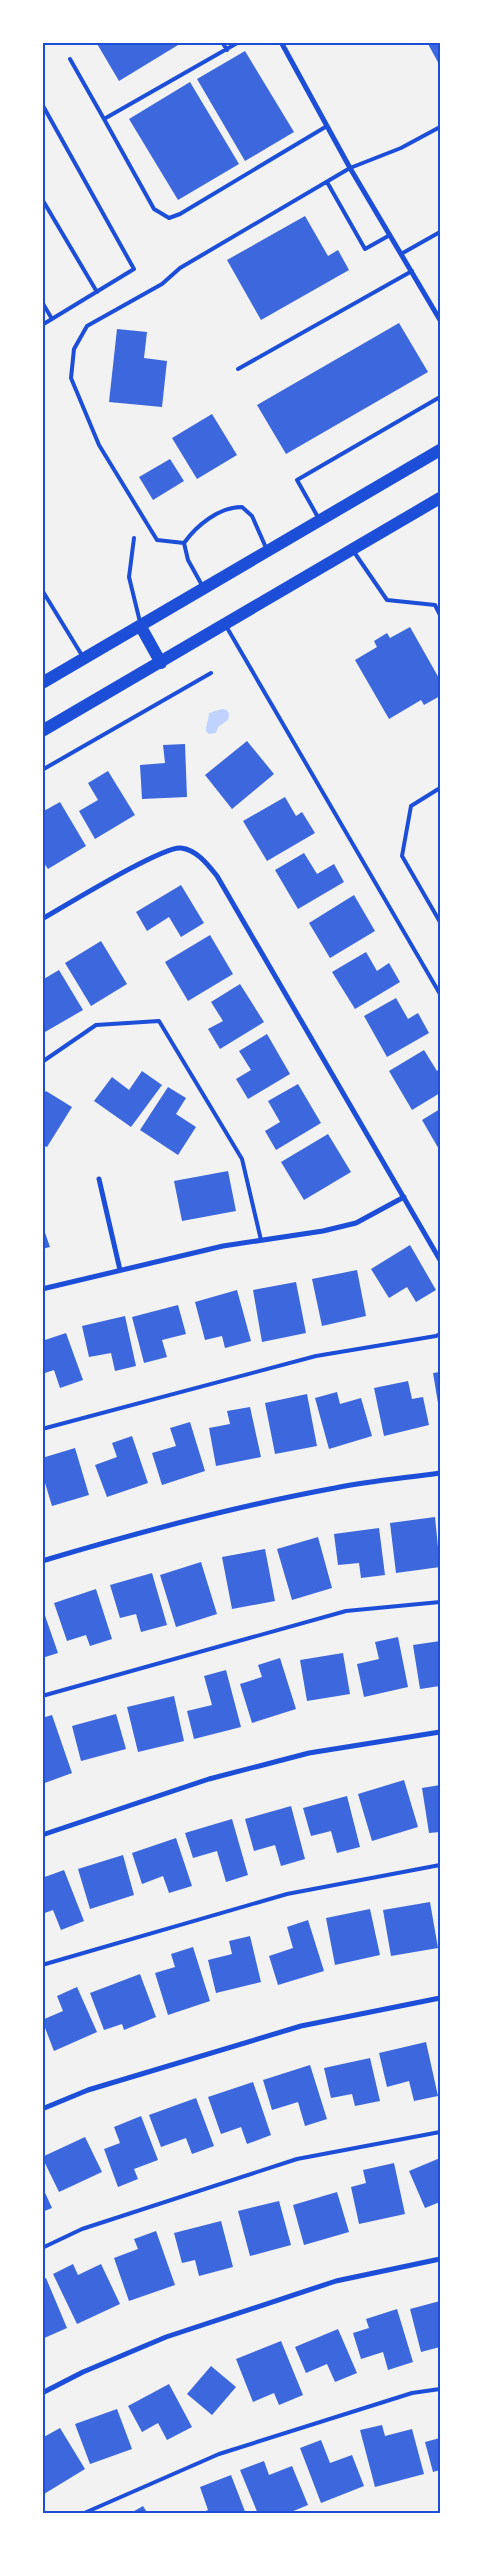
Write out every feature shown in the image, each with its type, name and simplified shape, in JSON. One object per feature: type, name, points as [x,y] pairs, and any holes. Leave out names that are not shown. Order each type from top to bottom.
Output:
[{"type":"main road","points":[[42,684],[440,450]]},
{"type":"main road","points":[[42,731],[440,498]]},
{"type":"main road","points":[[141,627],[161,662]]},
{"type":"street","points":[[281,42],[350,168],[440,320]]},
{"type":"street","points":[[42,919],[159,853],[181,848],[199,856],[217,876],[440,1260]]},
{"type":"street","points":[[99,1179],[120,1270]]},
{"type":"street","points":[[42,1288],[223,1246],[323,1231],[356,1223],[404,1197]]},
{"type":"street","points":[[42,1561],[135,1533],[232,1509],[337,1487],[440,1473]]},
{"type":"street","points":[[42,1835],[209,1779],[308,1753],[440,1732]]},
{"type":"street","points":[[42,2108],[88,2090],[301,2026],[440,1998]]},
{"type":"street","points":[[42,2393],[83,2372],[166,2337],[336,2281],[440,2259]]},
{"type":"lane","points":[[222,42],[226,50]]},
{"type":"lane","points":[[104,119],[239,42]]},
{"type":"lane","points":[[70,59],[154,209],[169,218],[180,214],[327,126]]},
{"type":"lane","points":[[42,104],[134,269],[42,325]]},
{"type":"lane","points":[[184,542],[158,540],[99,445],[72,378],[74,349],[87,326],[162,284],[180,268],[350,168],[401,148],[440,127]]},
{"type":"lane","points":[[327,182],[365,249],[390,235]]},
{"type":"lane","points":[[42,199],[97,292]]},
{"type":"lane","points":[[401,254],[440,232]]},
{"type":"lane","points":[[238,369],[412,272]]},
{"type":"lane","points":[[42,302],[52,319]]},
{"type":"lane","points":[[320,521],[297,480],[440,397]]},
{"type":"lane","points":[[184,542],[196,527],[231,507],[242,507],[252,516],[268,552]]},
{"type":"lane","points":[[134,538],[129,577],[141,627]]},
{"type":"lane","points":[[184,542],[188,560],[204,590]]},
{"type":"lane","points":[[352,550],[387,600],[436,605],[440,615]]},
{"type":"lane","points":[[42,590],[84,659]]},
{"type":"lane","points":[[225,624],[440,994]]},
{"type":"lane","points":[[42,770],[211,673]]},
{"type":"lane","points":[[440,788],[411,806],[402,856],[440,922]]},
{"type":"lane","points":[[42,1062],[96,1025],[159,1021],[242,1159],[261,1240]]},
{"type":"lane","points":[[42,1429],[316,1356],[440,1334]]},
{"type":"lane","points":[[42,1696],[346,1612],[440,1602]]},
{"type":"lane","points":[[42,1966],[287,1894],[440,1865]]},
{"type":"lane","points":[[42,2248],[82,2229],[297,2159],[440,2132]]},
{"type":"lane","points":[[82,2514],[219,2454],[412,2393],[440,2389]]},
{"type":"water","points":[[222,709],[227,710],[229,714],[228,720],[218,727],[216,733],[209,734],[206,731],[209,713]]},
{"type":"building","points":[[96,42],[183,42],[119,81]]},
{"type":"building","points":[[427,42],[440,42],[440,66]]},
{"type":"building","points":[[245,51],[294,132],[245,161],[197,79]]},
{"type":"building","points":[[190,82],[239,164],[178,200],[129,119]]},
{"type":"building","points":[[305,216],[328,256],[338,250],[349,270],[261,320],[227,260]]},
{"type":"building","points":[[399,323],[428,372],[286,454],[257,405]]},
{"type":"building","points":[[117,329],[147,332],[144,358],[167,361],[162,407],[109,402]]},
{"type":"building","points":[[212,414],[237,455],[197,479],[172,438]]},
{"type":"building","points":[[170,459],[184,481],[153,500],[139,477]]},
{"type":"building","points":[[410,627],[440,680],[440,696],[424,705],[421,700],[389,719],[355,660],[377,647],[374,641],[387,633],[390,638]]},
{"type":"building","points":[[247,741],[274,774],[232,809],[205,775]]},
{"type":"building","points":[[185,744],[187,797],[142,799],[140,765],[165,763],[163,745]]},
{"type":"building","points":[[108,771],[135,815],[95,839],[79,811],[98,800],[88,783]]},
{"type":"building","points":[[285,797],[296,816],[302,812],[315,833],[267,861],[243,821]]},
{"type":"building","points":[[60,802],[86,846],[48,869],[42,860],[42,826],[45,824],[42,812]]},
{"type":"building","points":[[304,853],[317,874],[334,864],[344,882],[298,909],[275,870]]},
{"type":"building","points":[[181,885],[204,923],[181,937],[169,917],[147,931],[136,912]]},
{"type":"building","points":[[354,895],[375,931],[330,958],[309,923]]},
{"type":"building","points":[[210,935],[233,974],[188,1001],[165,962]]},
{"type":"building","points":[[101,941],[127,984],[91,1006],[65,963]]},
{"type":"building","points":[[366,952],[377,971],[389,963],[400,982],[355,1009],[332,972]]},
{"type":"building","points":[[59,970],[83,1010],[45,1032],[42,1028],[42,980]]},
{"type":"building","points":[[240,984],[264,1022],[220,1049],[208,1029],[223,1021],[211,1002]]},
{"type":"building","points":[[396,998],[408,1019],[418,1013],[429,1033],[387,1057],[364,1016]]},
{"type":"building","points":[[267,1034],[290,1074],[248,1099],[236,1079],[251,1070],[239,1051]]},
{"type":"building","points":[[424,1050],[437,1071],[440,1068],[440,1093],[412,1110],[389,1071]]},
{"type":"building","points":[[142,1071],[162,1085],[131,1127],[94,1101],[112,1077],[129,1090]]},
{"type":"building","points":[[298,1084],[321,1123],[276,1150],[265,1131],[280,1122],[268,1101]]},
{"type":"building","points":[[168,1087],[186,1098],[176,1114],[196,1127],[178,1155],[140,1130]]},
{"type":"building","points":[[46,1091],[72,1107],[47,1147],[42,1145],[42,1096]]},
{"type":"building","points":[[440,1109],[440,1151],[422,1120]]},
{"type":"building","points":[[328,1134],[351,1172],[304,1200],[281,1162]]},
{"type":"building","points":[[228,1171],[236,1211],[182,1221],[174,1181]]},
{"type":"building","points":[[42,1224],[50,1247],[42,1249]]},
{"type":"building","points":[[410,1245],[436,1290],[416,1302],[407,1287],[389,1298],[371,1269]]},
{"type":"building","points":[[357,1270],[366,1316],[322,1326],[312,1279]]},
{"type":"building","points":[[296,1282],[306,1333],[262,1342],[253,1290]]},
{"type":"building","points":[[237,1290],[251,1341],[225,1348],[222,1336],[205,1340],[195,1302]]},
{"type":"building","points":[[178,1305],[186,1334],[162,1340],[167,1357],[144,1363],[132,1317]]},
{"type":"building","points":[[125,1316],[136,1366],[115,1371],[111,1353],[89,1357],[82,1326]]},
{"type":"building","points":[[66,1333],[83,1380],[60,1388],[54,1370],[42,1374],[42,1341]]},
{"type":"building","points":[[440,1372],[440,1409],[439,1409],[433,1373]]},
{"type":"building","points":[[408,1381],[412,1399],[423,1397],[429,1425],[384,1436],[374,1388]]},
{"type":"building","points":[[337,1392],[340,1404],[361,1398],[372,1436],[329,1449],[315,1398]]},
{"type":"building","points":[[307,1394],[317,1446],[275,1454],[265,1403]]},
{"type":"building","points":[[250,1407],[261,1457],[216,1466],[209,1428],[230,1424],[227,1411]]},
{"type":"building","points":[[190,1422],[205,1471],[162,1485],[152,1453],[176,1446],[170,1428]]},
{"type":"building","points":[[132,1436],[148,1483],[107,1497],[95,1465],[117,1457],[112,1443]]},
{"type":"building","points":[[75,1448],[89,1495],[52,1506],[42,1473],[42,1458]]},
{"type":"building","points":[[435,1517],[440,1567],[396,1573],[390,1523]]},
{"type":"building","points":[[379,1528],[385,1575],[361,1578],[359,1563],[338,1565],[334,1534]]},
{"type":"building","points":[[318,1537],[332,1588],[292,1600],[277,1549]]},
{"type":"building","points":[[265,1549],[275,1601],[232,1609],[222,1557]]},
{"type":"building","points":[[201,1562],[217,1614],[176,1627],[160,1575]]},
{"type":"building","points":[[152,1573],[167,1625],[141,1632],[136,1614],[120,1618],[110,1585]]},
{"type":"building","points":[[96,1589],[112,1639],[90,1646],[86,1635],[67,1641],[54,1603]]},
{"type":"building","points":[[42,1607],[58,1653],[42,1658]]},
{"type":"building","points":[[398,1637],[408,1687],[364,1697],[357,1664],[379,1659],[375,1642]]},
{"type":"building","points":[[440,1641],[440,1686],[420,1689],[413,1645]]},
{"type":"building","points":[[343,1653],[350,1694],[307,1701],[300,1660]]},
{"type":"building","points":[[280,1658],[296,1709],[252,1723],[240,1684],[262,1677],[258,1665]]},
{"type":"building","points":[[226,1670],[241,1727],[194,1739],[187,1711],[212,1705],[204,1676]]},
{"type":"building","points":[[174,1696],[184,1741],[138,1752],[127,1707]]},
{"type":"building","points":[[116,1714],[126,1749],[81,1761],[72,1726]]},
{"type":"building","points":[[52,1715],[72,1773],[42,1784],[42,1718]]},
{"type":"building","points":[[404,1780],[418,1827],[372,1841],[358,1794]]},
{"type":"building","points":[[440,1785],[440,1832],[429,1833],[422,1788]]},
{"type":"building","points":[[347,1796],[360,1847],[337,1853],[331,1831],[311,1836],[303,1808]]},
{"type":"building","points":[[291,1806],[305,1859],[281,1866],[275,1845],[254,1851],[245,1819]]},
{"type":"building","points":[[232,1819],[248,1875],[226,1882],[217,1851],[193,1858],[185,1833]]},
{"type":"building","points":[[176,1838],[192,1886],[169,1893],[163,1876],[142,1884],[132,1853]]},
{"type":"building","points":[[123,1855],[134,1895],[90,1909],[78,1869]]},
{"type":"building","points":[[64,1870],[84,1921],[61,1930],[53,1910],[42,1914],[42,1878]]},
{"type":"building","points":[[430,1902],[438,1948],[391,1956],[383,1910]]},
{"type":"building","points":[[370,1909],[380,1955],[335,1965],[326,1918]]},
{"type":"building","points":[[308,1920],[324,1971],[278,1985],[269,1956],[293,1948],[287,1927]]},
{"type":"building","points":[[250,1936],[261,1982],[216,1993],[208,1960],[232,1954],[229,1941]]},
{"type":"building","points":[[193,1947],[210,2001],[168,2015],[155,1973],[175,1967],[171,1954]]},
{"type":"building","points":[[140,1974],[156,2017],[124,2030],[122,2024],[104,2030],[90,1993]]},
{"type":"building","points":[[77,1987],[97,2032],[54,2051],[42,2020],[63,2011],[57,1996]]},
{"type":"building","points":[[426,2042],[438,2096],[414,2101],[409,2081],[387,2087],[379,2053]]},
{"type":"building","points":[[370,2058],[380,2101],[355,2106],[352,2094],[331,2098],[324,2068]]},
{"type":"building","points":[[310,2065],[327,2119],[305,2126],[298,2102],[272,2110],[263,2080]]},
{"type":"building","points":[[253,2082],[271,2135],[247,2144],[241,2127],[221,2134],[208,2097]]},
{"type":"building","points":[[196,2098],[214,2146],[192,2154],[186,2138],[161,2147],[149,2115]]},
{"type":"building","points":[[141,2116],[158,2160],[134,2169],[138,2179],[118,2187],[104,2149],[120,2143],[114,2127]]},
{"type":"building","points":[[85,2137],[102,2172],[59,2192],[42,2157]]},
{"type":"building","points":[[440,2158],[440,2202],[425,2208],[409,2171]]},
{"type":"building","points":[[394,2163],[405,2214],[359,2224],[351,2187],[366,2183],[363,2170]]},
{"type":"building","points":[[42,2186],[52,2208],[42,2212]]},
{"type":"building","points":[[337,2192],[349,2232],[304,2245],[293,2205]]},
{"type":"building","points":[[279,2201],[291,2245],[250,2256],[238,2211]]},
{"type":"building","points":[[221,2221],[233,2267],[199,2276],[195,2260],[182,2263],[174,2233]]},
{"type":"building","points":[[156,2231],[175,2285],[129,2301],[114,2258],[138,2249],[134,2239]]},
{"type":"building","points":[[73,2264],[78,2275],[101,2264],[120,2304],[77,2324],[53,2274]]},
{"type":"building","points":[[46,2278],[67,2328],[42,2339],[42,2280]]},
{"type":"building","points":[[440,2301],[440,2347],[421,2352],[410,2309]]},
{"type":"building","points":[[397,2309],[413,2362],[388,2370],[383,2352],[361,2359],[353,2333],[369,2328],[366,2319]]},
{"type":"building","points":[[338,2329],[357,2373],[335,2382],[327,2364],[306,2373],[295,2347]]},
{"type":"building","points":[[281,2341],[303,2395],[279,2405],[274,2393],[253,2402],[236,2359]]},
{"type":"building","points":[[211,2366],[236,2387],[212,2415],[187,2394]]},
{"type":"building","points":[[169,2384],[192,2427],[167,2440],[158,2423],[142,2432],[128,2406]]},
{"type":"building","points":[[117,2409],[132,2449],[90,2464],[75,2424]]},
{"type":"building","points":[[382,2425],[385,2436],[412,2429],[424,2474],[375,2487],[360,2430]]},
{"type":"building","points":[[60,2428],[85,2469],[44,2494],[42,2438]]},
{"type":"building","points":[[440,2438],[440,2470],[433,2472],[425,2442]]},
{"type":"building","points":[[321,2440],[330,2463],[352,2455],[364,2486],[321,2503],[300,2448]]},
{"type":"building","points":[[264,2461],[269,2475],[292,2466],[308,2505],[286,2514],[258,2514],[240,2470]]},
{"type":"building","points":[[231,2475],[246,2514],[198,2514],[208,2510],[200,2487]]},
{"type":"building","points":[[143,2506],[148,2514],[129,2514]]}]
